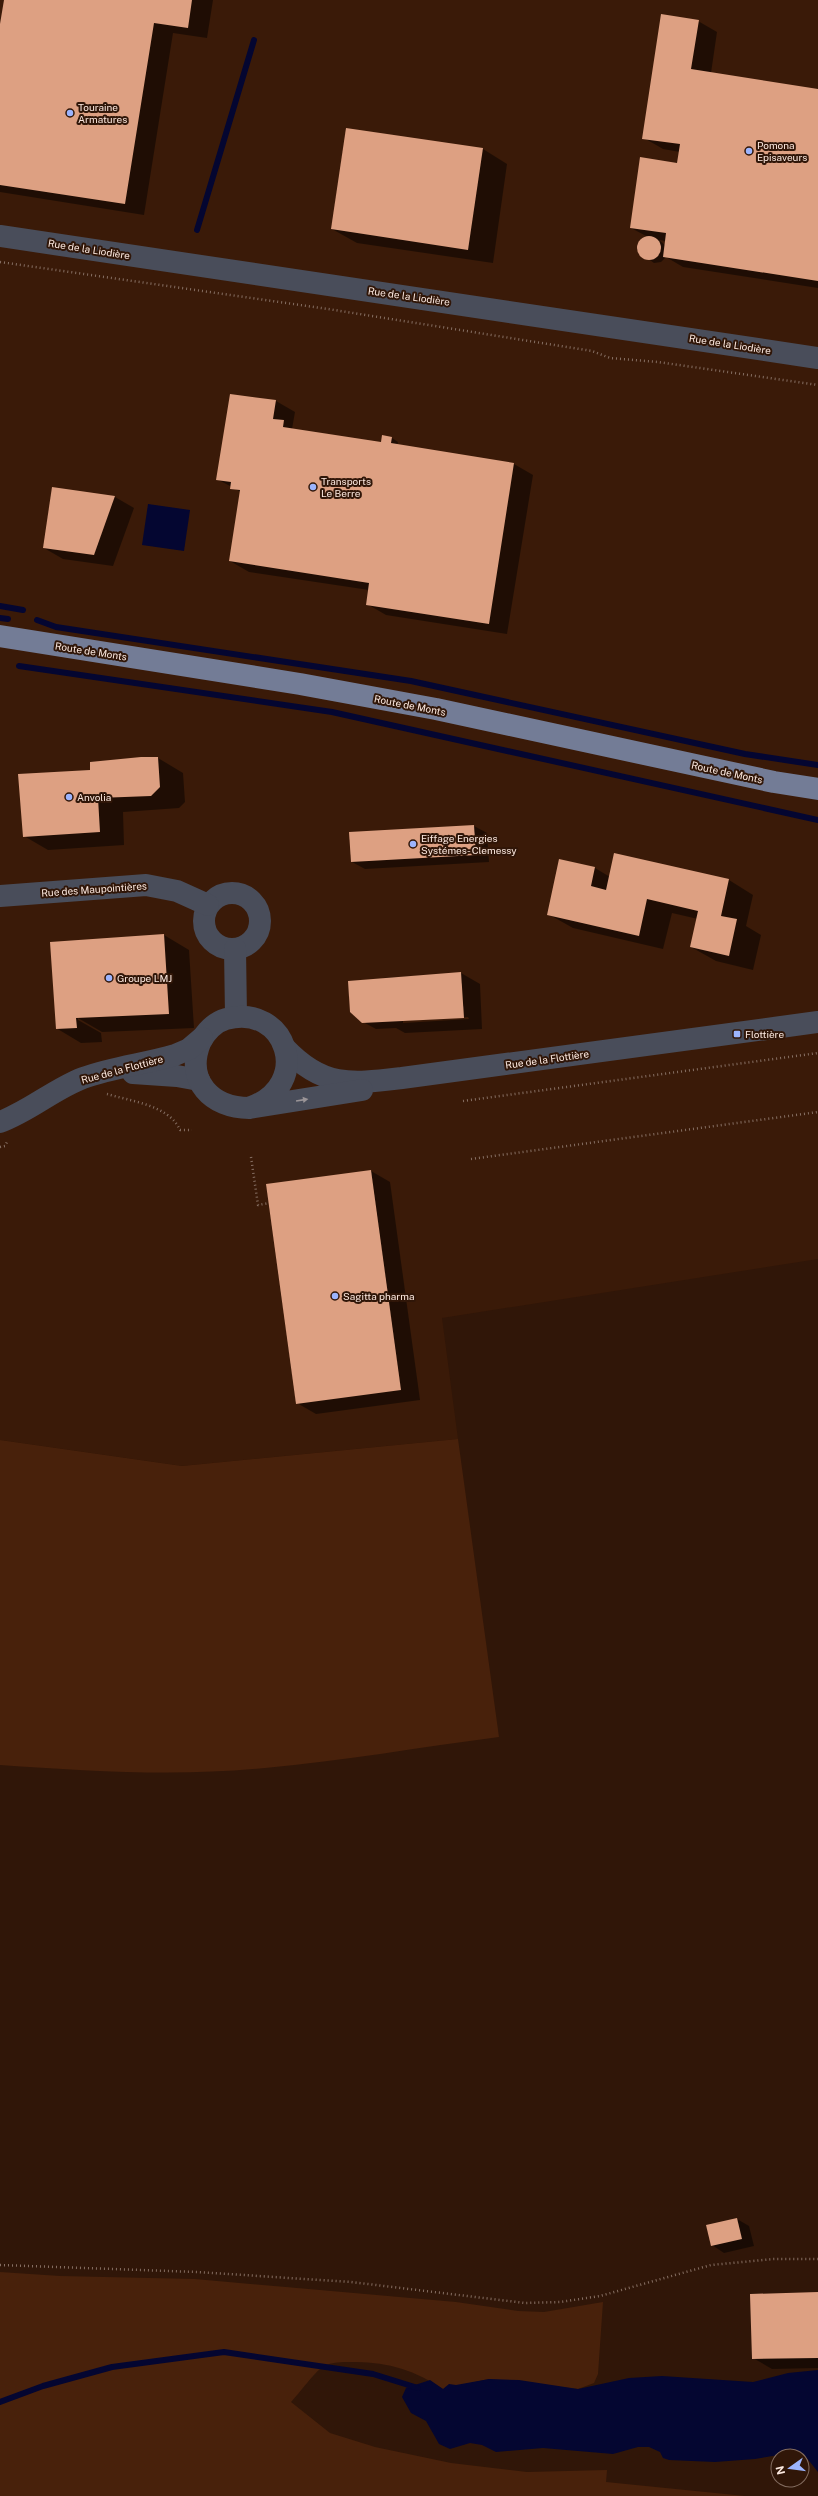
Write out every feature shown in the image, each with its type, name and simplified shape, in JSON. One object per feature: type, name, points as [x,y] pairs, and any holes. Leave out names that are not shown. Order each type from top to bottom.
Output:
[{"type":"main road","name":"Route de Monts","points":[[0,636],[300,684],[421,707],[774,782],[818,789]]},
{"type":"street","name":"Rue de la Liodière","points":[[0,236],[818,358]]},
{"type":"street","name":"Rue des Maupointières","points":[[0,896],[146,884],[176,891],[208,905]]},
{"type":"street","points":[[232,892],[242,894],[257,906],[260,919],[258,934],[244,947],[235,949],[217,945],[206,931],[203,922],[208,905],[214,898],[232,892]]},
{"type":"street","points":[[235,949],[236,1016]]},
{"type":"street","points":[[250,1108],[264,1102],[276,1093],[284,1080],[288,1064],[285,1048],[278,1034],[266,1023],[252,1017],[236,1016],[216,1024],[202,1038],[197,1051],[195,1065],[199,1080],[207,1093],[220,1103],[234,1108],[250,1108],[357,1091],[387,1080]]},
{"type":"street","name":"Rue de la Flottière","points":[[285,1048],[303,1066],[325,1078],[352,1082],[387,1080],[818,1022]]},
{"type":"street","name":"Rue de la Flottière","points":[[5,1129],[13,1117],[65,1086],[84,1078],[175,1055],[189,1049],[202,1038]]},
{"type":"street","points":[[84,1078],[126,1073],[177,1076],[199,1080]]},
{"type":"path","points":[[0,262],[592,351],[610,358],[658,362],[818,385]]},
{"type":"path","points":[[463,1101],[818,1053]]},
{"type":"path","points":[[104,1093],[162,1111],[173,1118],[180,1130],[192,1130]]},
{"type":"path","points":[[471,1159],[818,1112]]},
{"type":"path","points":[[0,1147],[5,1146],[5,1129]]},
{"type":"path","points":[[251,1157],[258,1205],[269,1203]]},
{"type":"path","points":[[0,2265],[197,2272],[351,2282],[526,2303],[560,2302],[600,2296],[711,2265],[774,2259],[818,2259]]},
{"type":"shaded area","points":[[0,0],[818,0],[818,1259],[442,1318],[458,1439],[182,1466],[0,1440]]},
{"type":"shaded area","points":[[148,504],[190,510],[184,551],[142,545]]},
{"type":"shaded area","points":[[458,1439],[499,1737],[324,1762],[232,1771],[166,1773],[0,1765],[0,1440],[182,1466]]},
{"type":"shaded area","points":[[0,2272],[60,2276],[195,2279],[456,2302],[518,2311],[544,2312],[603,2302],[598,2374],[594,2383],[578,2389],[489,2379],[443,2389],[411,2372],[388,2365],[364,2362],[341,2362],[324,2366],[320,2369],[291,2402],[330,2433],[375,2447],[451,2463],[527,2472],[607,2470],[606,2482],[745,2496],[0,2496]]},
{"type":"shaded area","points":[[818,2370],[818,2472],[810,2462],[810,2448],[770,2448],[770,2456],[715,2462],[669,2460],[663,2458],[660,2452],[649,2447],[638,2447],[613,2454],[543,2448],[496,2452],[482,2445],[470,2443],[450,2449],[439,2444],[426,2421],[411,2413],[402,2397],[406,2388],[430,2380],[443,2389],[449,2384],[456,2385],[489,2379],[519,2380],[578,2389],[629,2378],[662,2376],[753,2382],[788,2373]]},
{"type":"building","name":"Touraine Armatures","points":[[4,0],[192,0],[188,28],[154,23],[125,204],[0,185],[0,24]]},
{"type":"building","name":"Pomona Episaveurs","points":[[661,14],[699,20],[691,69],[818,89],[818,281],[663,257],[666,233],[630,228],[640,157],[677,163],[680,144],[642,139]]},
{"type":"building","points":[[346,128],[483,148],[468,250],[331,229]]},
{"type":"building","points":[[649,236],[658,239],[661,248],[658,257],[649,260],[640,257],[637,248],[640,239]]},
{"type":"building","points":[[230,394],[276,400],[273,419],[284,420],[283,427],[381,442],[382,435],[392,437],[391,443],[514,463],[489,624],[366,605],[369,583],[229,561],[240,490],[230,489],[231,482],[216,480]]},
{"type":"building","points":[[52,487],[115,496],[94,555],[43,548]]},
{"type":"building","name":"Anvolia","points":[[141,757],[158,757],[160,787],[151,796],[98,798],[100,832],[23,837],[18,774],[90,770],[90,762]]},
{"type":"building","name":"Eiffage Energies Systémes- Clemessy","points":[[474,825],[476,855],[351,862],[349,832]]},
{"type":"building","points":[[614,853],[729,879],[721,916],[737,919],[729,956],[690,947],[698,911],[647,899],[639,936],[547,915],[559,859],[595,867],[591,886],[606,890]]},
{"type":"building","name":"Groupe LMJ","points":[[164,934],[169,1014],[76,1018],[77,1028],[56,1029],[50,942]]},
{"type":"building","points":[[461,972],[464,1018],[362,1023],[350,1012],[348,981]]},
{"type":"building","name":"Sagitta pharma","points":[[371,1170],[401,1390],[296,1404],[266,1184]]},
{"type":"building","points":[[737,2218],[742,2239],[711,2246],[706,2225]]},
{"type":"building","points":[[818,2292],[818,2358],[752,2359],[750,2294]]},
{"type":"waterway","points":[[197,230],[254,40]]},
{"type":"waterway","points":[[0,606],[23,610]]},
{"type":"waterway","points":[[0,618],[8,619]]},
{"type":"waterway","points":[[37,620],[56,627],[411,681],[745,754],[818,765]]},
{"type":"waterway","points":[[19,666],[332,712],[818,820]]},
{"type":"waterway","points":[[0,2402],[43,2386],[112,2367],[224,2352],[373,2374],[418,2388]]},
{"type":"place","name":"Touraine Armatures","points":[[70,113]]},
{"type":"place","name":"Pomona Episaveurs","points":[[749,151]]},
{"type":"place","name":"Transports Le Berre","points":[[313,487]]},
{"type":"place","name":"Anvolia","points":[[69,797]]},
{"type":"place","name":"Eiffage Energies Systémes- Clemessy","points":[[413,844]]},
{"type":"place","name":"Groupe LMJ","points":[[109,978]]},
{"type":"place","name":"Flottière","points":[[737,1034]]},
{"type":"place","name":"Sagitta pharma","points":[[335,1296]]}]
